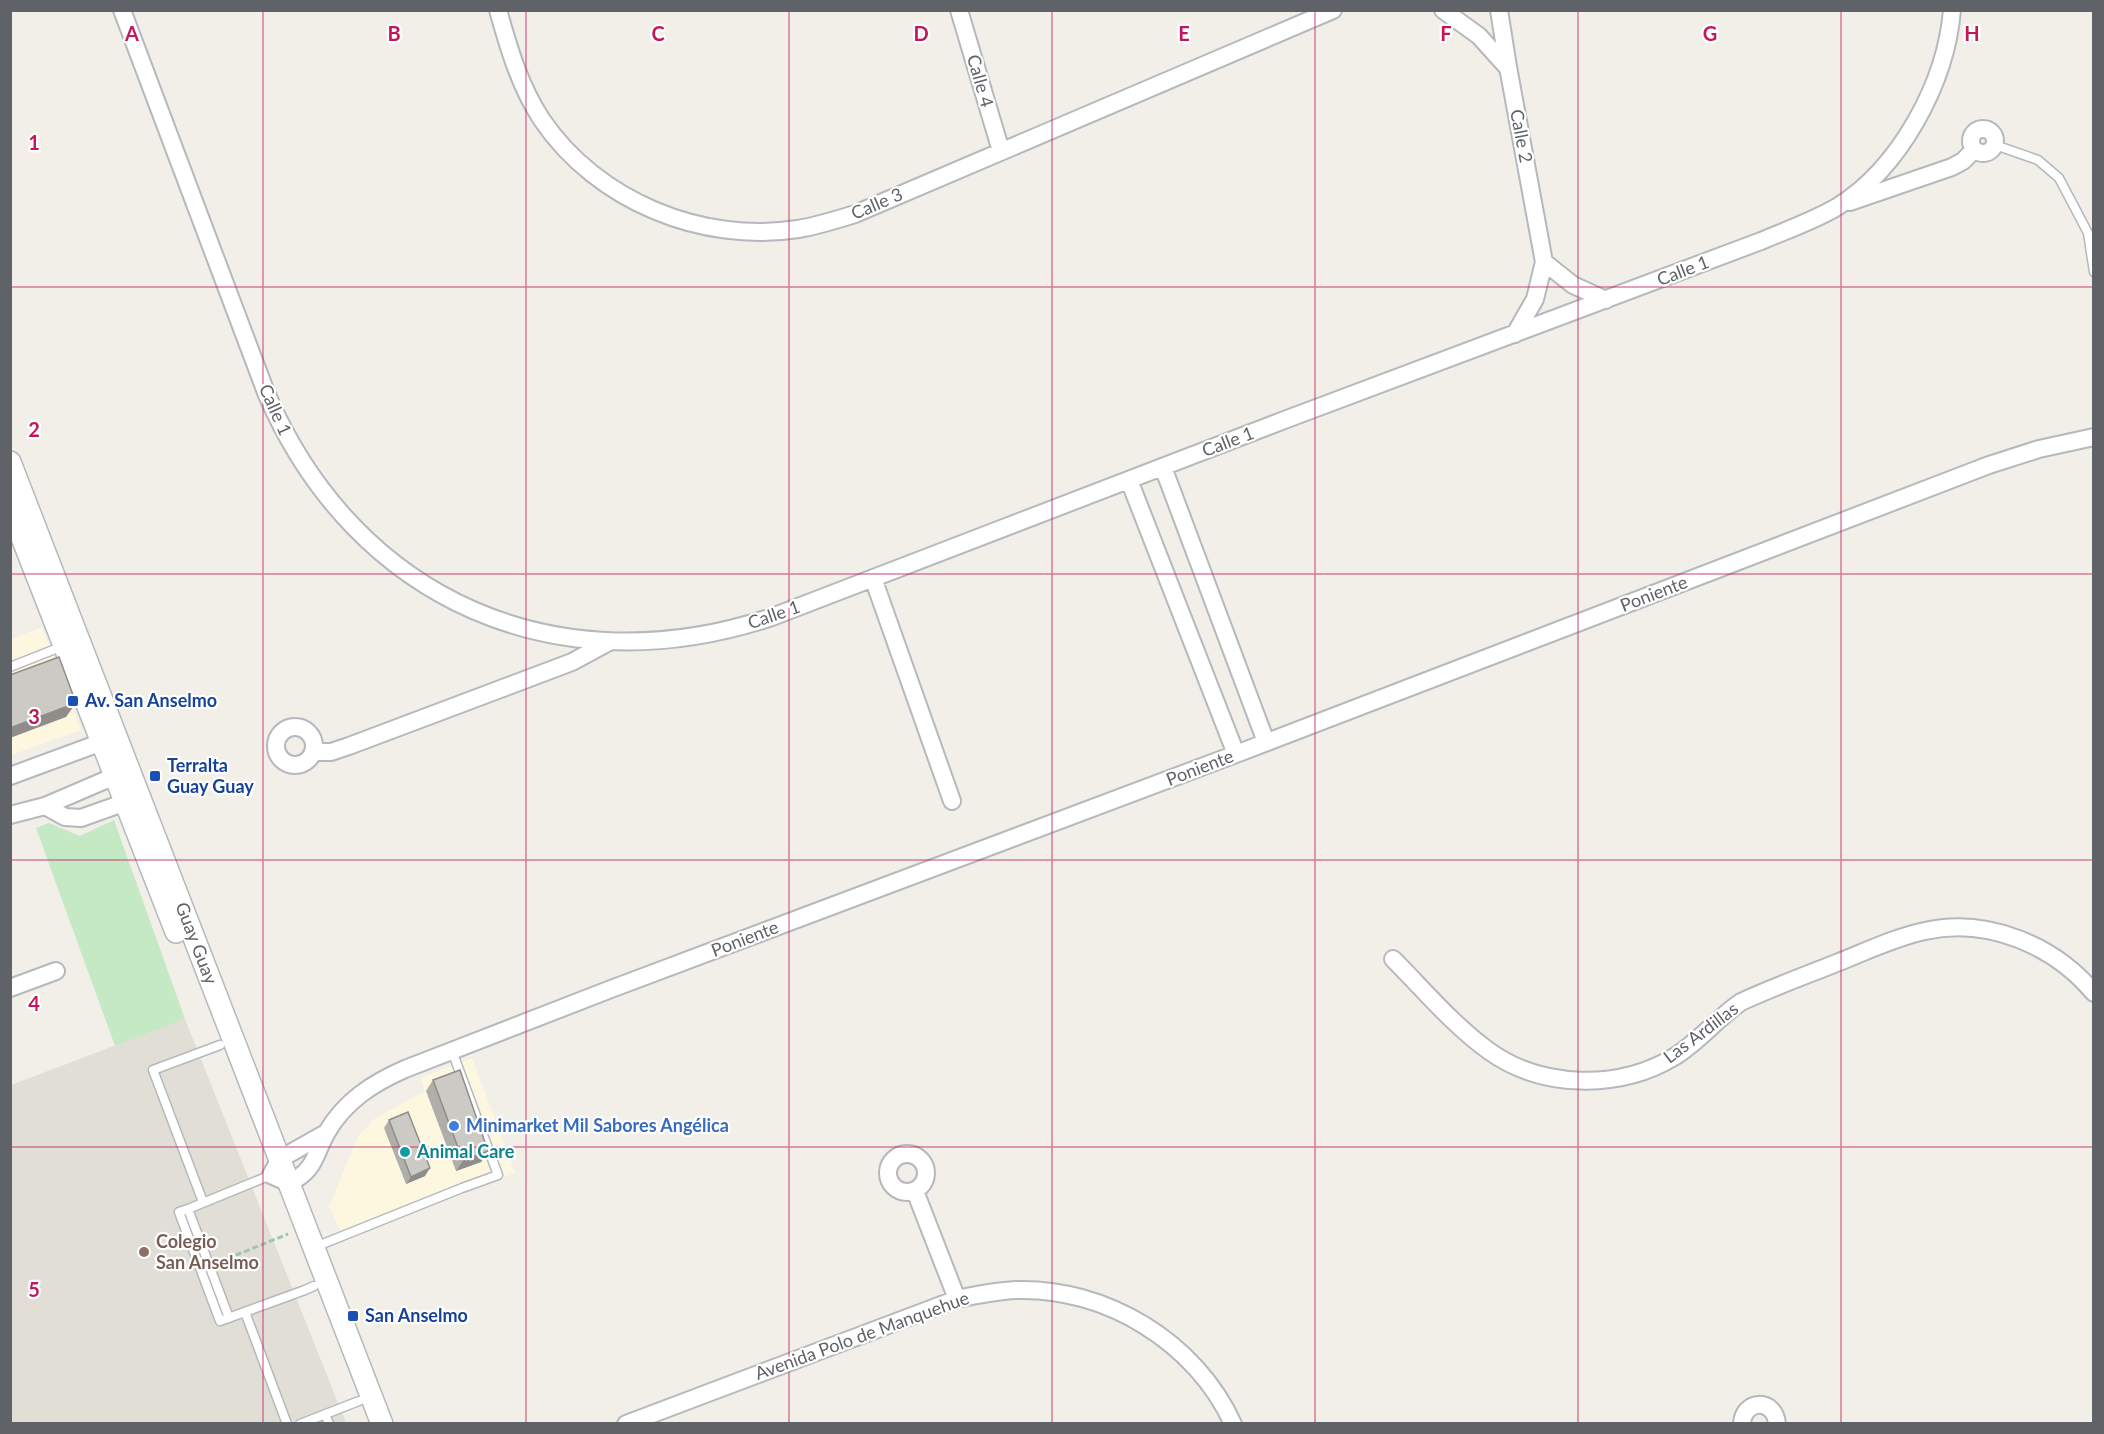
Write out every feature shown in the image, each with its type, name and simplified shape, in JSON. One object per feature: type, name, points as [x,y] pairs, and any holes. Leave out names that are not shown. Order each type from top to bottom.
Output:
[{"type":"street","name":"Calle 1","points":[[122,10],[267,395],[285,434],[312,478],[347,521],[365,538],[410,574],[452,599],[499,621],[541,633],[609,642],[683,638],[726,630],[772,617],[1771,237],[1838,206],[1952,167],[1964,161],[1974,150],[1986,154],[1994,149],[1995,145]]},
{"type":"street","name":"Calle 3","points":[[498,10],[519,75],[534,106],[552,134],[582,164],[615,190],[647,207],[682,220],[720,229],[759,232],[797,230],[855,214],[1333,10]]},
{"type":"street","name":"Calle 4","points":[[959,10],[1001,151]]},
{"type":"street","points":[[1443,10],[1474,32],[1508,67]]},
{"type":"street","name":"Calle 2","points":[[1499,10],[1544,262],[1535,299],[1515,334]]},
{"type":"street","name":"Calle 1","points":[[1838,206],[1861,189],[1879,171],[1910,130],[1927,100],[1942,63],[1952,10]]},
{"type":"street","points":[[1544,262],[1573,285],[1606,300]]},
{"type":"street","name":"Poniente","points":[[280,1172],[303,1175],[314,1163],[326,1133],[344,1108],[370,1087],[397,1072],[1989,465],[2039,449],[2094,436]]},
{"type":"street","name":"Guay Guay","points":[[10,462],[85,654],[109,739],[116,777],[280,1172],[314,1248],[321,1284]]},
{"type":"street","points":[[1163,467],[1266,742]]},
{"type":"street","points":[[1129,480],[1236,754]]},
{"type":"street","name":"Guay Guay","points":[[10,507],[64,645],[109,739],[227,1042]]},
{"type":"street","points":[[873,578],[952,801]]},
{"type":"street","points":[[71,618],[72,630],[64,645],[76,648],[85,654]]},
{"type":"street","name":"Calle 1","points":[[313,752],[331,752],[349,746],[572,662],[609,642]]},
{"type":"street","points":[[10,776],[109,739]]},
{"type":"street","points":[[10,815],[45,806],[116,777]]},
{"type":"street","points":[[45,806],[65,817],[81,818],[126,802]]},
{"type":"street","name":"Las Ardillas","points":[[1393,959],[1459,1025],[1498,1058],[1530,1071],[1577,1081],[1617,1078],[1661,1064],[1694,1043],[1723,1015],[1741,1002],[1898,939],[1928,930],[1968,928],[2020,939],[2064,964],[2094,993]]},
{"type":"street","points":[[10,988],[56,972]]},
{"type":"street","name":"Poniente","points":[[280,1172],[326,1133]]},
{"type":"street","name":"Guay Guay","points":[[280,1172],[365,1399],[382,1424]]},
{"type":"street","points":[[915,1191],[957,1299]]},
{"type":"street","name":"Avenida Polo de Manquehue","points":[[626,1424],[957,1299],[998,1291],[1041,1291],[1088,1300],[1119,1311],[1148,1327],[1182,1353],[1207,1381],[1233,1424]]},
{"type":"street","name":"Guay Guay","points":[[365,1399],[368,1424]]},
{"type":"street","points":[[1742,1424],[1744,1413],[1758,1404],[1769,1407],[1773,1411],[1777,1424]]},
{"type":"lane","points":[[1995,145],[2038,160],[2059,178],[2088,233],[2094,272]]},
{"type":"lane","points":[[10,667],[64,645]]},
{"type":"lane","points":[[203,1202],[153,1070],[227,1042]]},
{"type":"lane","points":[[314,1248],[498,1175],[452,1051]]},
{"type":"lane","points":[[280,1172],[179,1212],[220,1322],[321,1284]]},
{"type":"lane","points":[[188,1209],[229,1318]]},
{"type":"lane","points":[[245,1312],[287,1424]]},
{"type":"lane","points":[[300,1424],[365,1399]]},
{"type":"lane","points":[[326,1414],[329,1424]]},
{"type":"path","points":[[210,1266],[284,1235]]},
{"type":"shaded area","points":[[42,627],[81,730],[11,755],[11,639]]},
{"type":"shaded area","name":"Colegio San Anselmo","points":[[185,1019],[346,1423],[11,1424],[11,1085]]},
{"type":"shaded area","points":[[472,1058],[515,1173],[345,1241],[329,1206],[358,1137],[373,1120],[425,1091],[421,1078]]},
{"type":"green space","points":[[114,820],[185,1019],[115,1046],[36,828],[49,823],[80,836]]},
{"type":"building","points":[[59,657],[76,703],[10,728],[10,675]]},
{"type":"building","points":[[460,1070],[488,1151],[463,1161],[433,1080]]},
{"type":"building","points":[[408,1112],[430,1168],[411,1177],[389,1120]]},
{"type":"place","name":"Av. San Anselmo","points":[[73,701]]},
{"type":"place","name":"Terralta Guay Guay","points":[[155,776]]},
{"type":"place","name":"Minimarket Mil Sabores Angélica","points":[[454,1126]]},
{"type":"place","name":"Animal Care","points":[[405,1152]]},
{"type":"place","name":"Colegio San Anselmo","points":[[144,1252]]},
{"type":"place","name":"San Anselmo","points":[[353,1316]]}]
